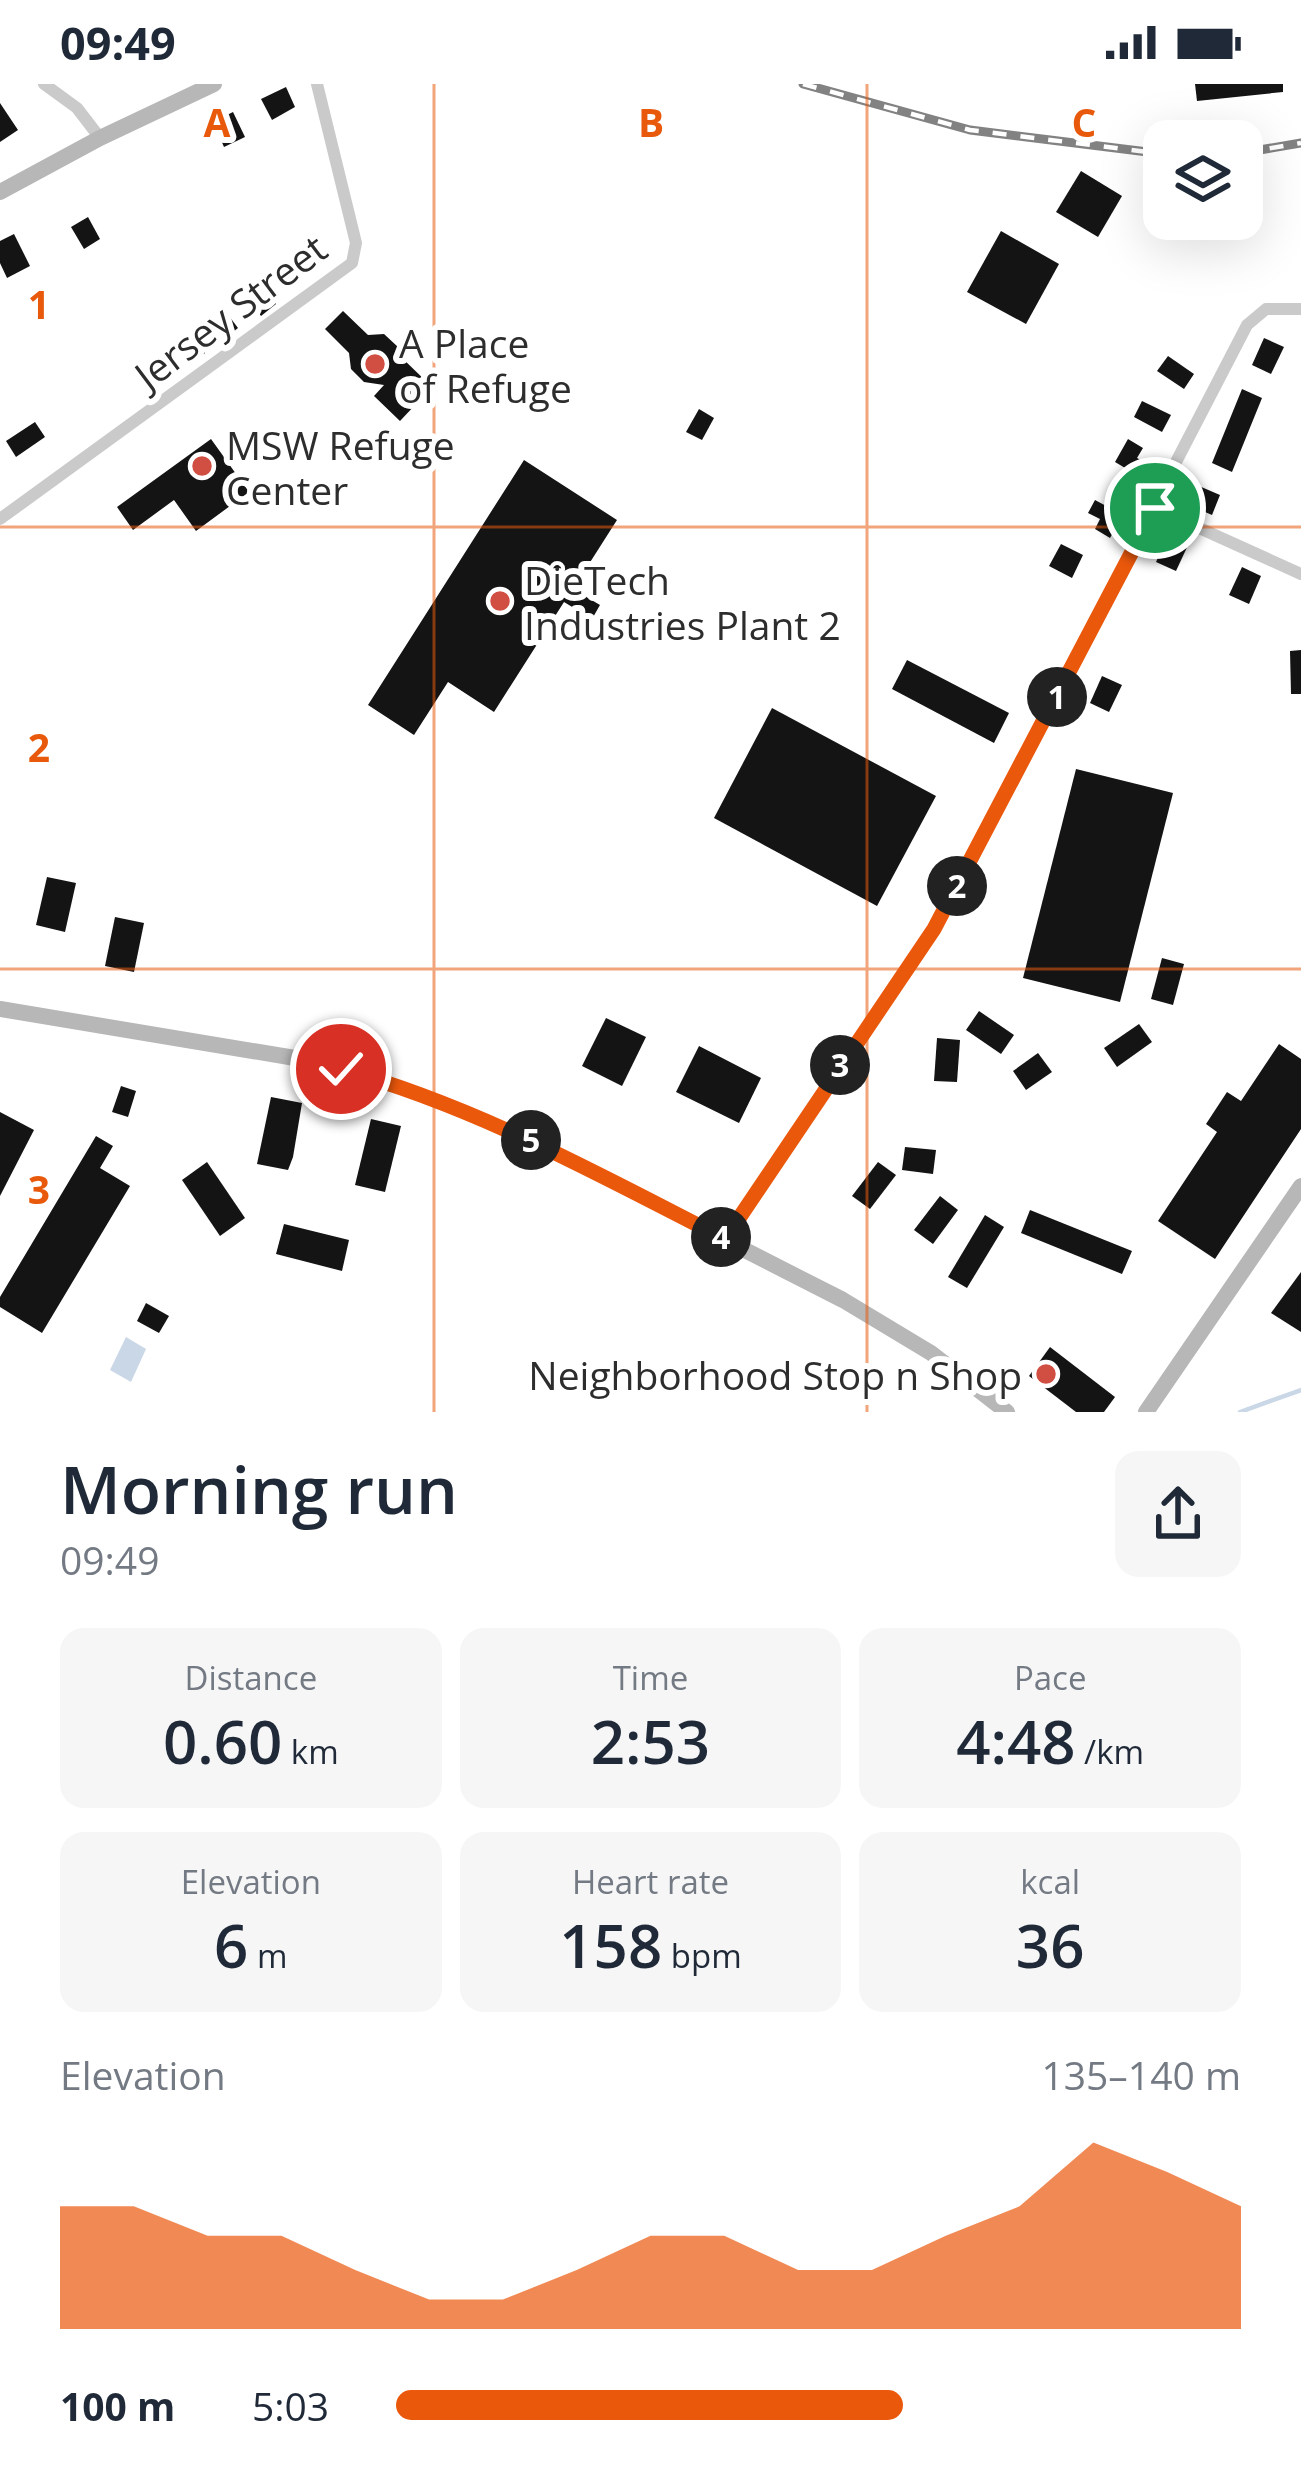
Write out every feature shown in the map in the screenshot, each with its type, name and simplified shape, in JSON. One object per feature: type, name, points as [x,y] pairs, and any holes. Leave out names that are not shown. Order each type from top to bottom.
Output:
[{"type":"street","points":[[44,84],[77,108],[100,138]]},
{"type":"street","points":[[0,192],[214,84]]},
{"type":"street","name":"Jersey Street","points":[[0,519],[352,263],[356,243],[317,84]]},
{"type":"street","points":[[725,1239],[934,929],[1247,325],[1266,309],[1301,309]]},
{"type":"street","points":[[1155,508],[1301,574]]},
{"type":"street","points":[[0,1009],[307,1060],[369,1076],[505,1126],[843,1300],[931,1353],[1007,1412]]},
{"type":"street","points":[[1146,1412],[1301,1186]]},
{"type":"water","points":[[126,1337],[146,1349],[131,1382],[110,1370]]},
{"type":"building","points":[[1195,84],[1283,84],[1283,92],[1197,101]]},
{"type":"building","points":[[286,87],[295,107],[272,120],[261,99]]},
{"type":"building","points":[[0,103],[18,130],[0,142]]},
{"type":"building","points":[[233,112],[245,137],[224,147],[213,122]]},
{"type":"building","points":[[1081,171],[1122,196],[1098,237],[1056,212]]},
{"type":"building","points":[[88,217],[100,239],[84,249],[71,227]]},
{"type":"building","points":[[1001,231],[1059,264],[1026,324],[967,292]]},
{"type":"building","points":[[14,234],[30,266],[7,278],[0,263],[0,241]]},
{"type":"building","points":[[264,288],[276,304],[261,316],[249,300]]},
{"type":"building","name":"A Place of Refuge","points":[[343,311],[368,335],[384,334],[432,387],[400,421],[374,396],[384,385],[364,382],[351,369],[349,353],[325,329]]},
{"type":"building","points":[[226,312],[238,328],[223,340],[211,324]]},
{"type":"building","points":[[193,337],[205,353],[190,365],[178,349]]},
{"type":"building","points":[[1264,338],[1284,347],[1271,374],[1252,365]]},
{"type":"building","points":[[1168,356],[1194,374],[1184,389],[1157,371]]},
{"type":"building","points":[[1242,389],[1262,398],[1232,472],[1212,463]]},
{"type":"building","points":[[1142,401],[1171,415],[1162,432],[1134,417]]},
{"type":"building","points":[[699,409],[714,418],[702,440],[686,432]]},
{"type":"building","points":[[35,422],[45,437],[16,457],[6,441]]},
{"type":"building","name":"MSW Refuge Center","points":[[211,439],[249,492],[196,531],[174,500],[133,530],[117,507]]},
{"type":"building","points":[[1128,439],[1143,448],[1137,458],[1149,465],[1142,478],[1115,462]]},
{"type":"building","name":"DieTech Industries Plant 2","points":[[524,460],[617,520],[573,589],[600,605],[592,619],[564,602],[494,712],[448,682],[414,735],[368,705]]},
{"type":"building","points":[[1192,483],[1220,495],[1212,515],[1184,503]]},
{"type":"building","points":[[1095,500],[1123,515],[1110,538],[1095,529],[1100,519],[1088,513]]},
{"type":"building","points":[[1169,534],[1189,543],[1176,571],[1156,562]]},
{"type":"building","points":[[1061,544],[1083,555],[1072,578],[1049,566]]},
{"type":"building","points":[[1242,567],[1261,576],[1249,604],[1229,595]]},
{"type":"building","points":[[1301,650],[1301,694],[1291,694],[1290,651]]},
{"type":"building","points":[[907,660],[1009,713],[994,743],[892,689]]},
{"type":"building","points":[[1102,676],[1122,685],[1109,712],[1090,703]]},
{"type":"building","points":[[772,708],[936,796],[877,906],[714,818]]},
{"type":"building","points":[[1076,769],[1173,793],[1120,1002],[1023,978]]},
{"type":"building","points":[[47,877],[76,883],[65,932],[36,925]]},
{"type":"building","points":[[115,917],[144,923],[134,972],[105,966]]},
{"type":"building","points":[[1162,958],[1184,964],[1173,1005],[1151,999]]},
{"type":"building","points":[[979,1011],[1014,1035],[1001,1054],[966,1030]]},
{"type":"building","points":[[606,1018],[646,1037],[622,1086],[582,1066]]},
{"type":"building","points":[[1139,1024],[1152,1042],[1117,1067],[1104,1048]]},
{"type":"building","points":[[937,1038],[960,1040],[957,1082],[934,1081]]},
{"type":"building","points":[[1279,1044],[1301,1059],[1301,1129],[1215,1259],[1158,1221],[1217,1132],[1206,1124],[1227,1092],[1241,1101]]},
{"type":"building","points":[[699,1046],[761,1078],[739,1123],[676,1092]]},
{"type":"building","points":[[1038,1053],[1052,1072],[1026,1090],[1013,1071]]},
{"type":"building","points":[[121,1086],[136,1091],[128,1117],[112,1112]]},
{"type":"building","points":[[271,1097],[302,1103],[288,1170],[257,1164]]},
{"type":"building","points":[[0,1112],[34,1130],[0,1196]]},
{"type":"building","points":[[371,1119],[401,1126],[385,1192],[355,1185]]},
{"type":"building","points":[[96,1136],[113,1146],[100,1168],[130,1186],[42,1333],[0,1307],[0,1297]]},
{"type":"building","points":[[905,1147],[936,1150],[933,1174],[902,1170]]},
{"type":"building","points":[[207,1162],[245,1218],[220,1236],[182,1180]]},
{"type":"building","points":[[878,1162],[896,1175],[870,1209],[852,1196]]},
{"type":"building","points":[[940,1196],[958,1210],[933,1244],[914,1230]]},
{"type":"building","points":[[1030,1210],[1132,1251],[1122,1274],[1021,1233]]},
{"type":"building","points":[[985,1215],[1004,1227],[967,1288],[948,1277]]},
{"type":"building","points":[[284,1224],[349,1240],[342,1271],[276,1254]]},
{"type":"building","points":[[1301,1272],[1301,1332],[1271,1313]]},
{"type":"building","points":[[146,1303],[169,1316],[159,1333],[137,1321]]},
{"type":"building","points":[[1050,1347],[1115,1397],[1104,1412],[1076,1412],[1029,1376]]},
{"type":"waterway","points":[[1240,1412],[1301,1390]]},
{"type":"railway","points":[[803,84],[970,130],[1143,151]]},
{"type":"railway","points":[[1263,149],[1301,143]]},
{"type":"place","name":"A Place of Refuge","points":[[375,364]]},
{"type":"place","name":"MSW Refuge Center","points":[[202,466]]},
{"type":"place","name":"DieTech Industries Plant 2","points":[[500,601]]},
{"type":"place","name":"Neighborhood Stop n Shop","points":[[1046,1374]]},
{"type":"route","points":[[341,1069],[505,1126],[725,1239],[934,929],[1155,508]]}]
